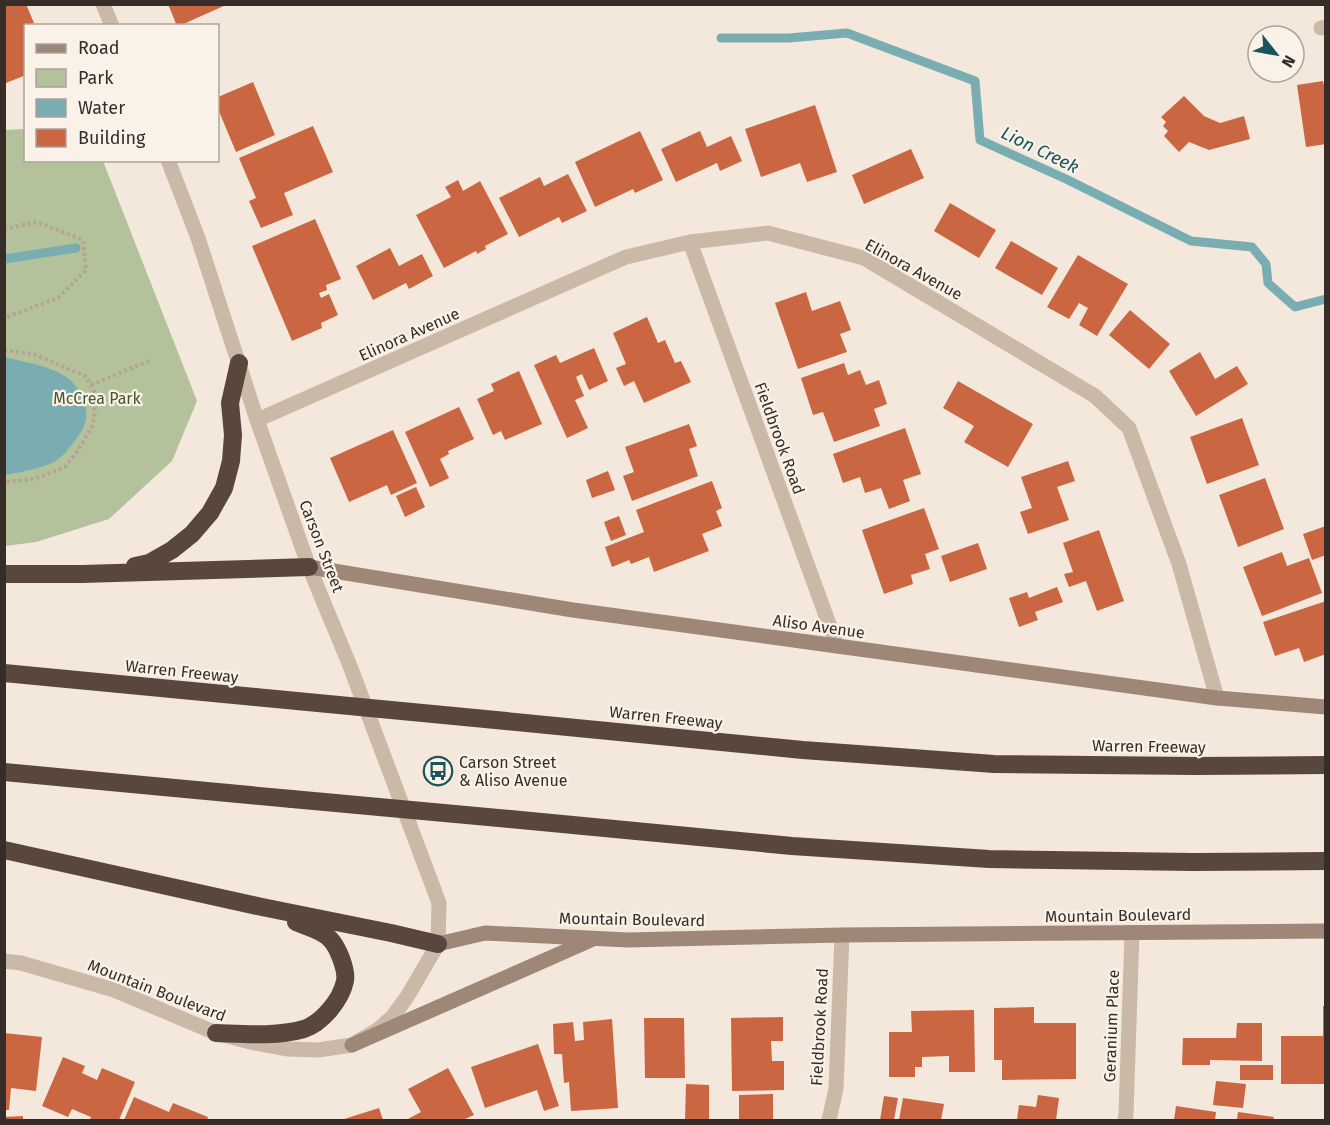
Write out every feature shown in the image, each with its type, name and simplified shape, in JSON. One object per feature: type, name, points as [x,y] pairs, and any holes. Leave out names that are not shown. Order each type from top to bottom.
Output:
[{"type":"highway","points":[[82,574],[148,563],[172,550],[192,534],[210,513],[224,488],[231,461],[233,435],[230,403],[239,363]]},
{"type":"highway","points":[[4,574],[309,567]]},
{"type":"highway","name":"Warren Freeway","points":[[4,673],[803,750],[994,764],[1326,765]]},
{"type":"highway","points":[[4,772],[792,846],[989,859],[1326,861]]},
{"type":"highway","points":[[4,850],[438,944]]},
{"type":"highway","points":[[216,1033],[263,1034],[306,1029],[324,1017],[337,1002],[345,981],[343,963],[330,938],[262,907]]},
{"type":"main road","name":"Aliso Avenue","points":[[309,567],[573,610],[1217,698],[1326,707]]},
{"type":"main road","name":"Mountain Boulevard","points":[[438,944],[485,933],[628,940],[842,935],[1326,931]]},
{"type":"main road","points":[[352,1045],[594,939]]},
{"type":"street","points":[[103,4],[111,24]]},
{"type":"street","name":"Carson Street","points":[[169,162],[198,238],[257,420],[309,567],[351,666],[439,903],[438,944]]},
{"type":"street","name":"Elinora Avenue","points":[[257,420],[626,258],[690,242],[768,233],[864,258],[1095,396],[1129,428],[1179,564],[1217,698]]},
{"type":"street","name":"Fieldbrook Road","points":[[690,242],[837,646]]},
{"type":"street","name":"Geranium Place","points":[[1125,1120],[1132,933]]},
{"type":"street","name":"Fieldbrook Road","points":[[829,1120],[836,1089],[842,935]]},
{"type":"street","name":"Mountain Boulevard","points":[[4,961],[21,963],[114,990],[216,1033],[288,1049],[318,1050],[352,1045],[379,1029],[393,1016],[407,997],[438,944]]},
{"type":"path","points":[[4,229],[38,222],[83,240],[86,270],[58,298],[4,318]]},
{"type":"path","points":[[4,350],[36,355],[85,376],[96,397],[93,425],[65,467],[34,479],[4,482]]},
{"type":"path","points":[[91,384],[151,360]]},
{"type":"green space","name":"McCrea Park","points":[[24,129],[24,162],[103,162],[197,401],[172,461],[109,519],[36,542],[5,546],[4,130]]},
{"type":"water","points":[[5,357],[47,368],[70,380],[84,401],[86,420],[81,432],[57,460],[36,468],[5,475]]},
{"type":"building","points":[[4,4],[26,4],[34,23],[24,24],[24,76],[6,83],[4,80]]},
{"type":"building","points":[[168,4],[228,4],[183,24],[176,24]]},
{"type":"building","points":[[1323,81],[1326,95],[1326,144],[1306,147],[1297,85]]},
{"type":"building","points":[[253,82],[275,135],[236,152],[219,111],[219,97]]},
{"type":"building","points":[[1184,96],[1204,116],[1220,123],[1244,116],[1250,139],[1209,150],[1189,142],[1179,152],[1164,136],[1168,131],[1163,126],[1166,122],[1161,117]]},
{"type":"building","points":[[815,105],[837,172],[807,182],[800,163],[761,177],[745,129]]},
{"type":"building","points":[[313,126],[333,172],[284,193],[293,215],[261,228],[249,201],[256,198],[239,158]]},
{"type":"building","points":[[640,131],[663,180],[635,193],[633,189],[595,207],[575,162]]},
{"type":"building","points":[[700,131],[707,147],[731,136],[742,161],[720,171],[717,163],[676,182],[661,149]]},
{"type":"building","points":[[911,149],[924,178],[864,204],[852,175]]},
{"type":"building","points":[[568,174],[587,211],[562,223],[559,217],[519,237],[499,198],[540,177],[544,186]]},
{"type":"building","points":[[458,180],[463,191],[480,181],[508,234],[485,246],[486,249],[477,254],[476,251],[444,268],[416,215],[451,197],[445,187]]},
{"type":"building","points":[[950,203],[996,230],[979,258],[934,231]]},
{"type":"building","points":[[315,219],[341,279],[326,285],[327,290],[319,293],[321,298],[329,294],[338,315],[321,323],[322,328],[292,341],[252,246]]},
{"type":"building","points":[[1011,241],[1058,268],[1042,295],[995,268]]},
{"type":"building","points":[[390,248],[399,266],[422,254],[433,276],[409,289],[406,283],[373,300],[356,266]]},
{"type":"building","points":[[1078,255],[1128,284],[1097,336],[1079,325],[1088,308],[1079,303],[1069,319],[1047,307]]},
{"type":"building","points":[[806,292],[812,311],[840,301],[851,330],[840,334],[847,352],[798,369],[775,303]]},
{"type":"building","points":[[1130,310],[1170,344],[1149,369],[1109,335]]},
{"type":"building","points":[[647,317],[658,343],[665,340],[675,363],[681,361],[691,382],[644,403],[634,381],[624,386],[616,368],[626,364],[613,333]]},
{"type":"building","points":[[594,348],[608,381],[589,390],[582,374],[576,377],[584,396],[575,400],[588,428],[567,438],[534,365],[556,355],[560,363]]},
{"type":"building","points":[[1200,352],[1215,379],[1237,366],[1248,384],[1196,416],[1169,371]]},
{"type":"building","points":[[844,363],[848,375],[860,370],[866,385],[879,380],[887,404],[874,409],[880,426],[834,442],[823,412],[813,415],[801,378]]},
{"type":"building","points":[[519,371],[542,424],[505,440],[501,431],[493,435],[477,399],[494,391],[491,384]]},
{"type":"building","points":[[958,381],[1033,424],[1008,467],[964,442],[974,426],[943,408]]},
{"type":"building","points":[[459,407],[474,439],[448,451],[449,454],[440,459],[449,478],[430,487],[405,432]]},
{"type":"building","points":[[1242,418],[1259,465],[1207,484],[1190,437]]},
{"type":"building","points":[[689,424],[697,446],[689,449],[698,476],[632,501],[623,476],[634,472],[625,447]]},
{"type":"building","points":[[905,428],[921,474],[903,480],[910,501],[889,509],[881,488],[865,493],[860,477],[843,483],[833,454]]},
{"type":"building","points":[[393,430],[417,483],[391,495],[387,485],[349,502],[330,458]]},
{"type":"building","points":[[1068,461],[1075,481],[1057,487],[1069,520],[1028,534],[1020,512],[1032,508],[1021,477]]},
{"type":"building","points":[[608,471],[615,490],[592,498],[586,480]]},
{"type":"building","points":[[1265,478],[1284,529],[1238,547],[1219,495]]},
{"type":"building","points":[[712,481],[722,508],[716,511],[722,526],[702,534],[709,551],[654,572],[649,557],[631,564],[629,560],[612,567],[605,547],[644,532],[636,510]]},
{"type":"building","points":[[416,487],[425,507],[405,517],[396,496]]},
{"type":"building","points":[[924,508],[939,549],[925,554],[930,569],[911,575],[913,584],[884,594],[862,530]]},
{"type":"building","points":[[619,516],[626,535],[611,541],[604,522]]},
{"type":"building","points":[[1326,526],[1326,555],[1312,560],[1303,534]]},
{"type":"building","points":[[1099,530],[1124,601],[1097,611],[1086,581],[1069,587],[1064,574],[1073,572],[1063,543]]},
{"type":"building","points":[[978,543],[987,569],[950,582],[941,556]]},
{"type":"building","points":[[1282,552],[1287,566],[1309,558],[1322,593],[1262,616],[1243,567]]},
{"type":"building","points":[[1057,587],[1063,602],[1035,612],[1038,620],[1019,627],[1009,598],[1027,592],[1029,598]]},
{"type":"building","points":[[1326,601],[1326,654],[1304,662],[1299,648],[1275,656],[1263,622]]},
{"type":"building","points":[[1323,1006],[1326,1006],[1326,1084],[1281,1084],[1281,1036],[1323,1036]]},
{"type":"building","points":[[1034,1007],[1034,1023],[1076,1023],[1076,1079],[1002,1080],[1002,1060],[994,1060],[994,1008]]},
{"type":"building","points":[[974,1010],[975,1072],[949,1072],[949,1056],[922,1057],[922,1067],[915,1067],[915,1077],[889,1077],[889,1032],[912,1032],[911,1011]]},
{"type":"building","points":[[783,1017],[783,1041],[771,1041],[772,1061],[784,1061],[784,1090],[732,1091],[731,1018]]},
{"type":"building","points":[[644,1018],[684,1018],[685,1078],[645,1078]]},
{"type":"building","points":[[612,1019],[618,1108],[571,1111],[569,1082],[564,1083],[562,1054],[554,1054],[553,1024],[573,1022],[575,1041],[584,1040],[583,1022]]},
{"type":"building","points":[[1237,1023],[1262,1023],[1262,1061],[1210,1060],[1210,1065],[1182,1065],[1183,1038],[1236,1038]]},
{"type":"building","points":[[4,1033],[42,1037],[36,1091],[11,1088],[9,1110],[4,1110]]},
{"type":"building","points":[[538,1044],[559,1106],[544,1111],[537,1090],[485,1108],[471,1067]]},
{"type":"building","points":[[63,1057],[85,1066],[82,1073],[97,1080],[102,1068],[135,1082],[119,1120],[90,1120],[91,1117],[72,1109],[68,1117],[42,1106]]},
{"type":"building","points":[[1240,1065],[1273,1065],[1273,1080],[1240,1080]]},
{"type":"building","points":[[448,1068],[474,1115],[463,1120],[406,1120],[421,1112],[408,1089]]},
{"type":"building","points":[[1216,1081],[1246,1084],[1243,1108],[1213,1105]]},
{"type":"building","points":[[686,1084],[709,1085],[709,1120],[685,1120]]},
{"type":"building","points":[[773,1094],[773,1120],[739,1120],[739,1095]]},
{"type":"building","points":[[1038,1095],[1059,1098],[1056,1120],[1017,1120],[1019,1105],[1036,1107]]},
{"type":"building","points":[[884,1096],[898,1098],[894,1120],[880,1120]]},
{"type":"building","points":[[134,1097],[169,1112],[173,1103],[208,1117],[207,1120],[124,1120]]},
{"type":"building","points":[[903,1098],[944,1104],[941,1120],[899,1120]]},
{"type":"building","points":[[1176,1106],[1216,1112],[1215,1120],[1174,1120]]},
{"type":"building","points":[[379,1108],[383,1120],[341,1120]]},
{"type":"building","points":[[1238,1112],[1274,1117],[1273,1120],[1237,1120]]},
{"type":"building","points":[[23,1116],[23,1120],[4,1120],[4,1117]]},
{"type":"waterway","name":"Lion Creek","points":[[721,38],[789,38],[847,33],[975,81],[980,140],[1066,179],[1191,241],[1252,247],[1266,264],[1268,283],[1295,307],[1326,299]]},
{"type":"waterway","name":"Lion Creek","points":[[4,259],[76,248]]},
{"type":"place","name":"Carson Street & Aliso Avenue","points":[[438,771]]}]
